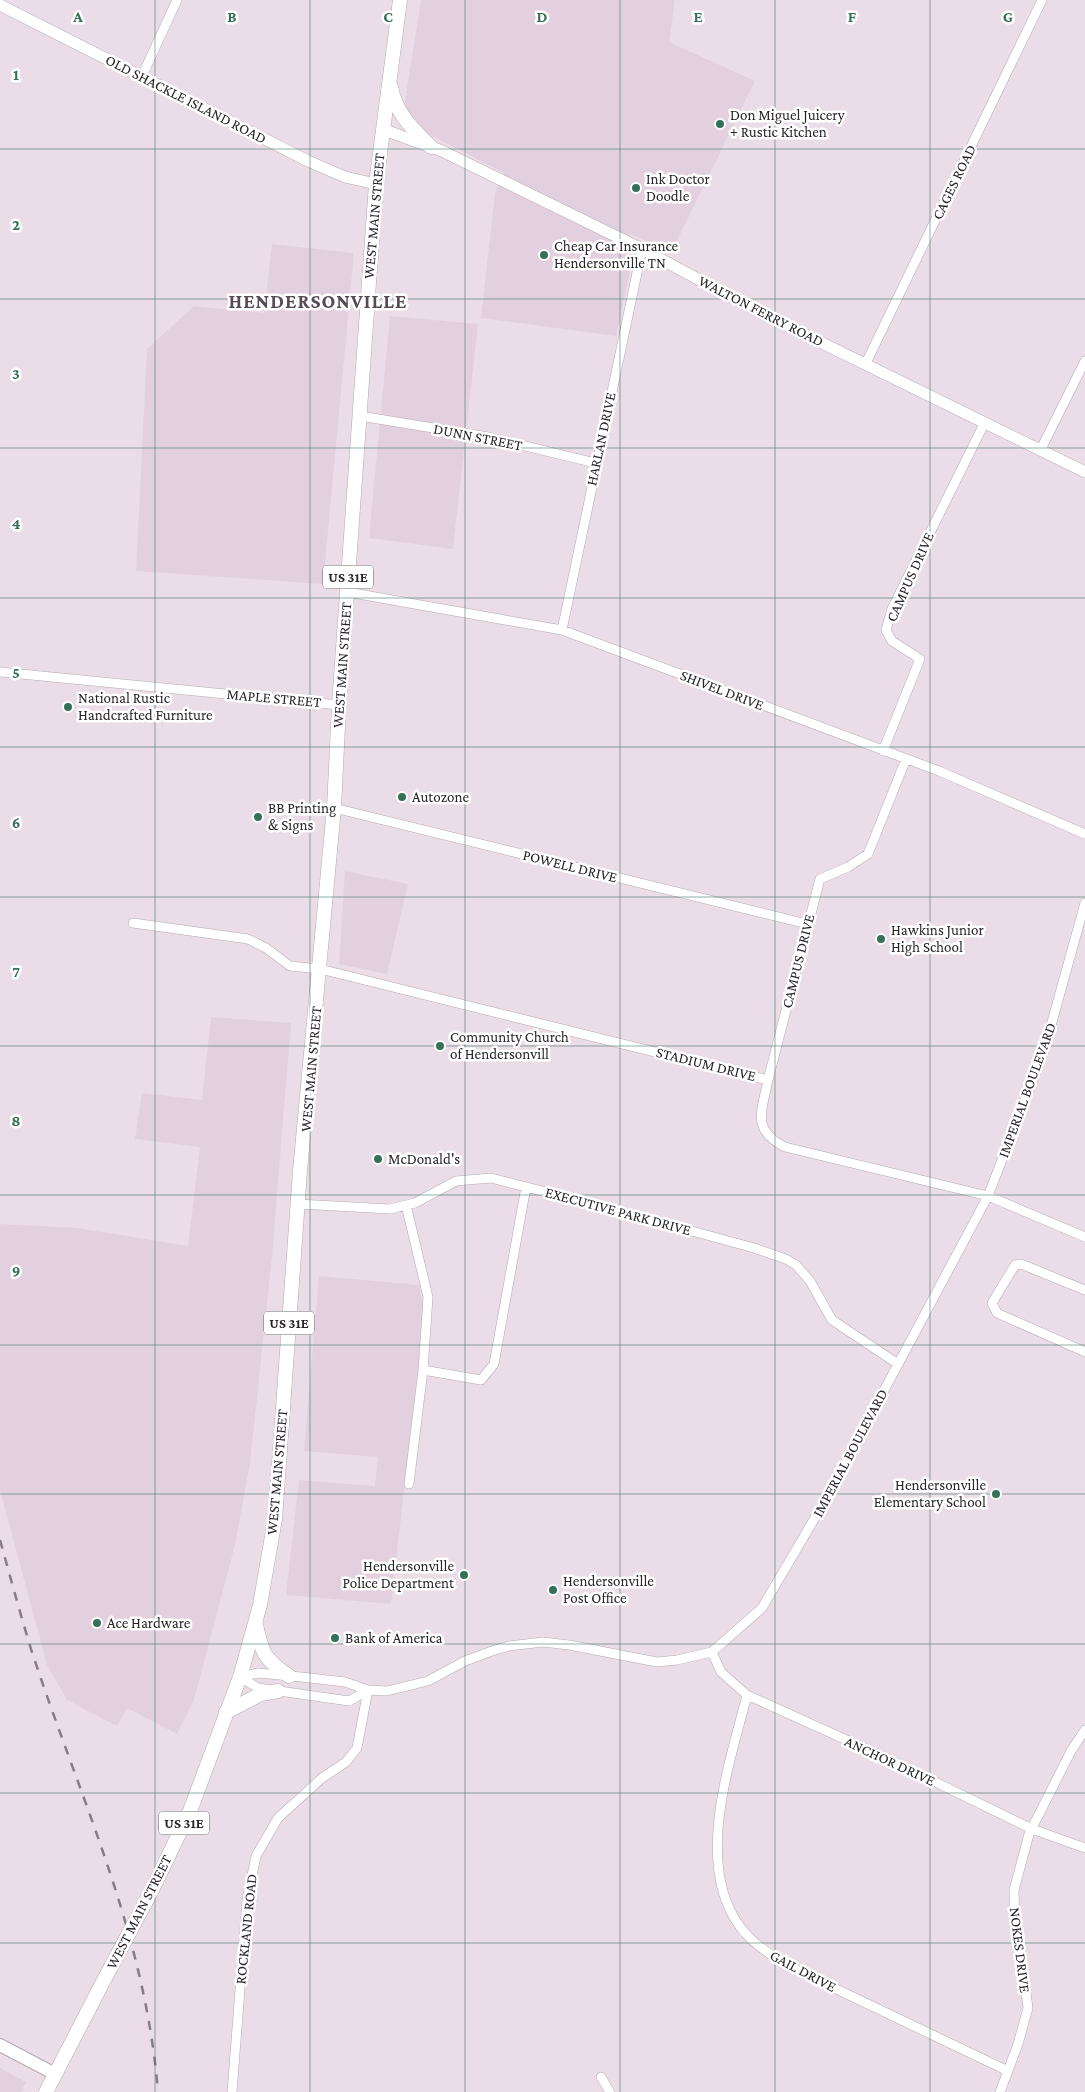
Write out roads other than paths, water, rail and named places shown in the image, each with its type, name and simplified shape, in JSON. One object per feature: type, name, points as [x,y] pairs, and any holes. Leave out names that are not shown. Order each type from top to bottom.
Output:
[{"type":"main road","name":"WEST MAIN STREET","points":[[46,2092],[190,1811],[240,1677],[256,1623],[275,1519],[298,1204],[334,808],[339,704],[376,184],[400,0]]},
{"type":"main road","points":[[389,76],[399,112],[409,126],[431,147]]},
{"type":"main road","points":[[256,1623],[264,1656],[270,1664],[288,1676]]},
{"type":"main road","points":[[226,1712],[261,1694],[278,1692]]},
{"type":"main road","points":[[0,2045],[55,2074]]},
{"type":"street","points":[[142,76],[177,0]]},
{"type":"street","name":"CAGES ROAD","points":[[866,364],[1042,0]]},
{"type":"street","name":"OLD SHACKLE ISLAND ROAD","points":[[0,5],[308,161],[345,177],[376,184]]},
{"type":"street","name":"WALTON FERRY ROAD","points":[[382,129],[431,147],[642,248],[763,314],[1085,472]]},
{"type":"street","name":"HARLAN DRIVE","points":[[562,630],[642,248]]},
{"type":"street","points":[[1041,450],[1085,361]]},
{"type":"street","name":"DUNN STREET","points":[[360,416],[488,437],[596,463]]},
{"type":"street","name":"CAMPUS DRIVE","points":[[883,751],[920,659],[892,641],[886,630],[892,610],[985,422]]},
{"type":"street","name":"SHIVEL DRIVE","points":[[347,592],[562,630],[883,751],[939,770],[1085,834]]},
{"type":"street","name":"MAPLE STREET","points":[[0,672],[339,704]]},
{"type":"street","name":"CAMPUS DRIVE","points":[[768,1080],[820,879],[868,854],[906,759]]},
{"type":"street","name":"POWELL DRIVE","points":[[334,808],[807,924]]},
{"type":"street","name":"IMPERIAL BOULEVARD","points":[[712,1652],[762,1608],[789,1565],[988,1196],[1044,1051],[1085,903]]},
{"type":"street","name":"STADIUM DRIVE","points":[[133,923],[248,939],[266,948],[290,966],[320,969],[768,1080],[762,1124],[765,1133],[772,1141],[785,1147],[988,1196],[1085,1237]]},
{"type":"street","name":"EXECUTIVE PARK DRIVE","points":[[298,1204],[390,1210],[415,1203],[456,1181],[491,1178],[526,1187],[779,1255],[796,1265],[810,1281],[832,1320],[898,1364]]},
{"type":"street","points":[[422,1370],[481,1380],[494,1364],[526,1187]]},
{"type":"street","points":[[406,1206],[428,1297],[422,1370],[408,1484]]},
{"type":"street","points":[[1085,1290],[1021,1264],[1015,1265],[992,1303],[997,1313],[1085,1352]]},
{"type":"street","points":[[240,1677],[258,1673],[345,1682],[368,1690],[387,1691],[418,1685],[466,1661],[509,1646],[543,1642],[569,1644],[657,1662],[712,1652]]},
{"type":"street","name":"ANCHOR DRIVE","points":[[712,1652],[721,1672],[747,1695],[882,1756],[1032,1829],[1085,1848]]},
{"type":"street","points":[[240,1677],[258,1688],[349,1701],[368,1690]]},
{"type":"street","name":"ROCKLAND ROAD","points":[[232,2092],[247,1900],[256,1856],[278,1818],[322,1778],[346,1762],[356,1748],[368,1690]]},
{"type":"street","name":"GAIL DRIVE","points":[[747,1695],[732,1756],[716,1844],[717,1870],[731,1912],[741,1928],[754,1942],[784,1964],[1008,2071]]},
{"type":"street","name":"NOKES DRIVE","points":[[1000,2092],[1028,2008],[1021,1954],[1015,1929],[1014,1890],[1032,1829],[1071,1751],[1085,1730]]},
{"type":"street","points":[[602,2077],[610,2092]]},
{"type":"railway","points":[[0,1540],[31,1649],[108,1867],[125,1921],[140,1976],[151,2033],[158,2092]]},
{"type":"place","name":"Don Miguel Juicery + Rustic Kitchen","points":[[720,124]]},
{"type":"place","name":"Ink Doctor Doodle","points":[[636,188]]},
{"type":"place","name":"Cheap Car Insurance Hendersonville TN","points":[[544,255]]},
{"type":"place","name":"National Rustic Handcrafted Furniture","points":[[68,707]]},
{"type":"place","name":"Autozone","points":[[402,797]]},
{"type":"place","name":"BB Printing & Signs","points":[[258,817]]},
{"type":"place","name":"Hawkins Junior High School","points":[[881,939]]},
{"type":"place","name":"Community Church of Hendersonvill","points":[[440,1046]]},
{"type":"place","name":"McDonald's","points":[[378,1159]]},
{"type":"place","name":"Hendersonville Elementary School","points":[[996,1494]]},
{"type":"place","name":"Hendersonville Police Department","points":[[464,1575]]},
{"type":"place","name":"Hendersonville Post Office","points":[[553,1590]]},
{"type":"place","name":"Ace Hardware","points":[[97,1623]]},
{"type":"place","name":"Bank of America","points":[[335,1638]]},
{"type":"district","name":"HENDERSONVILLE","points":[[318,301]]}]
